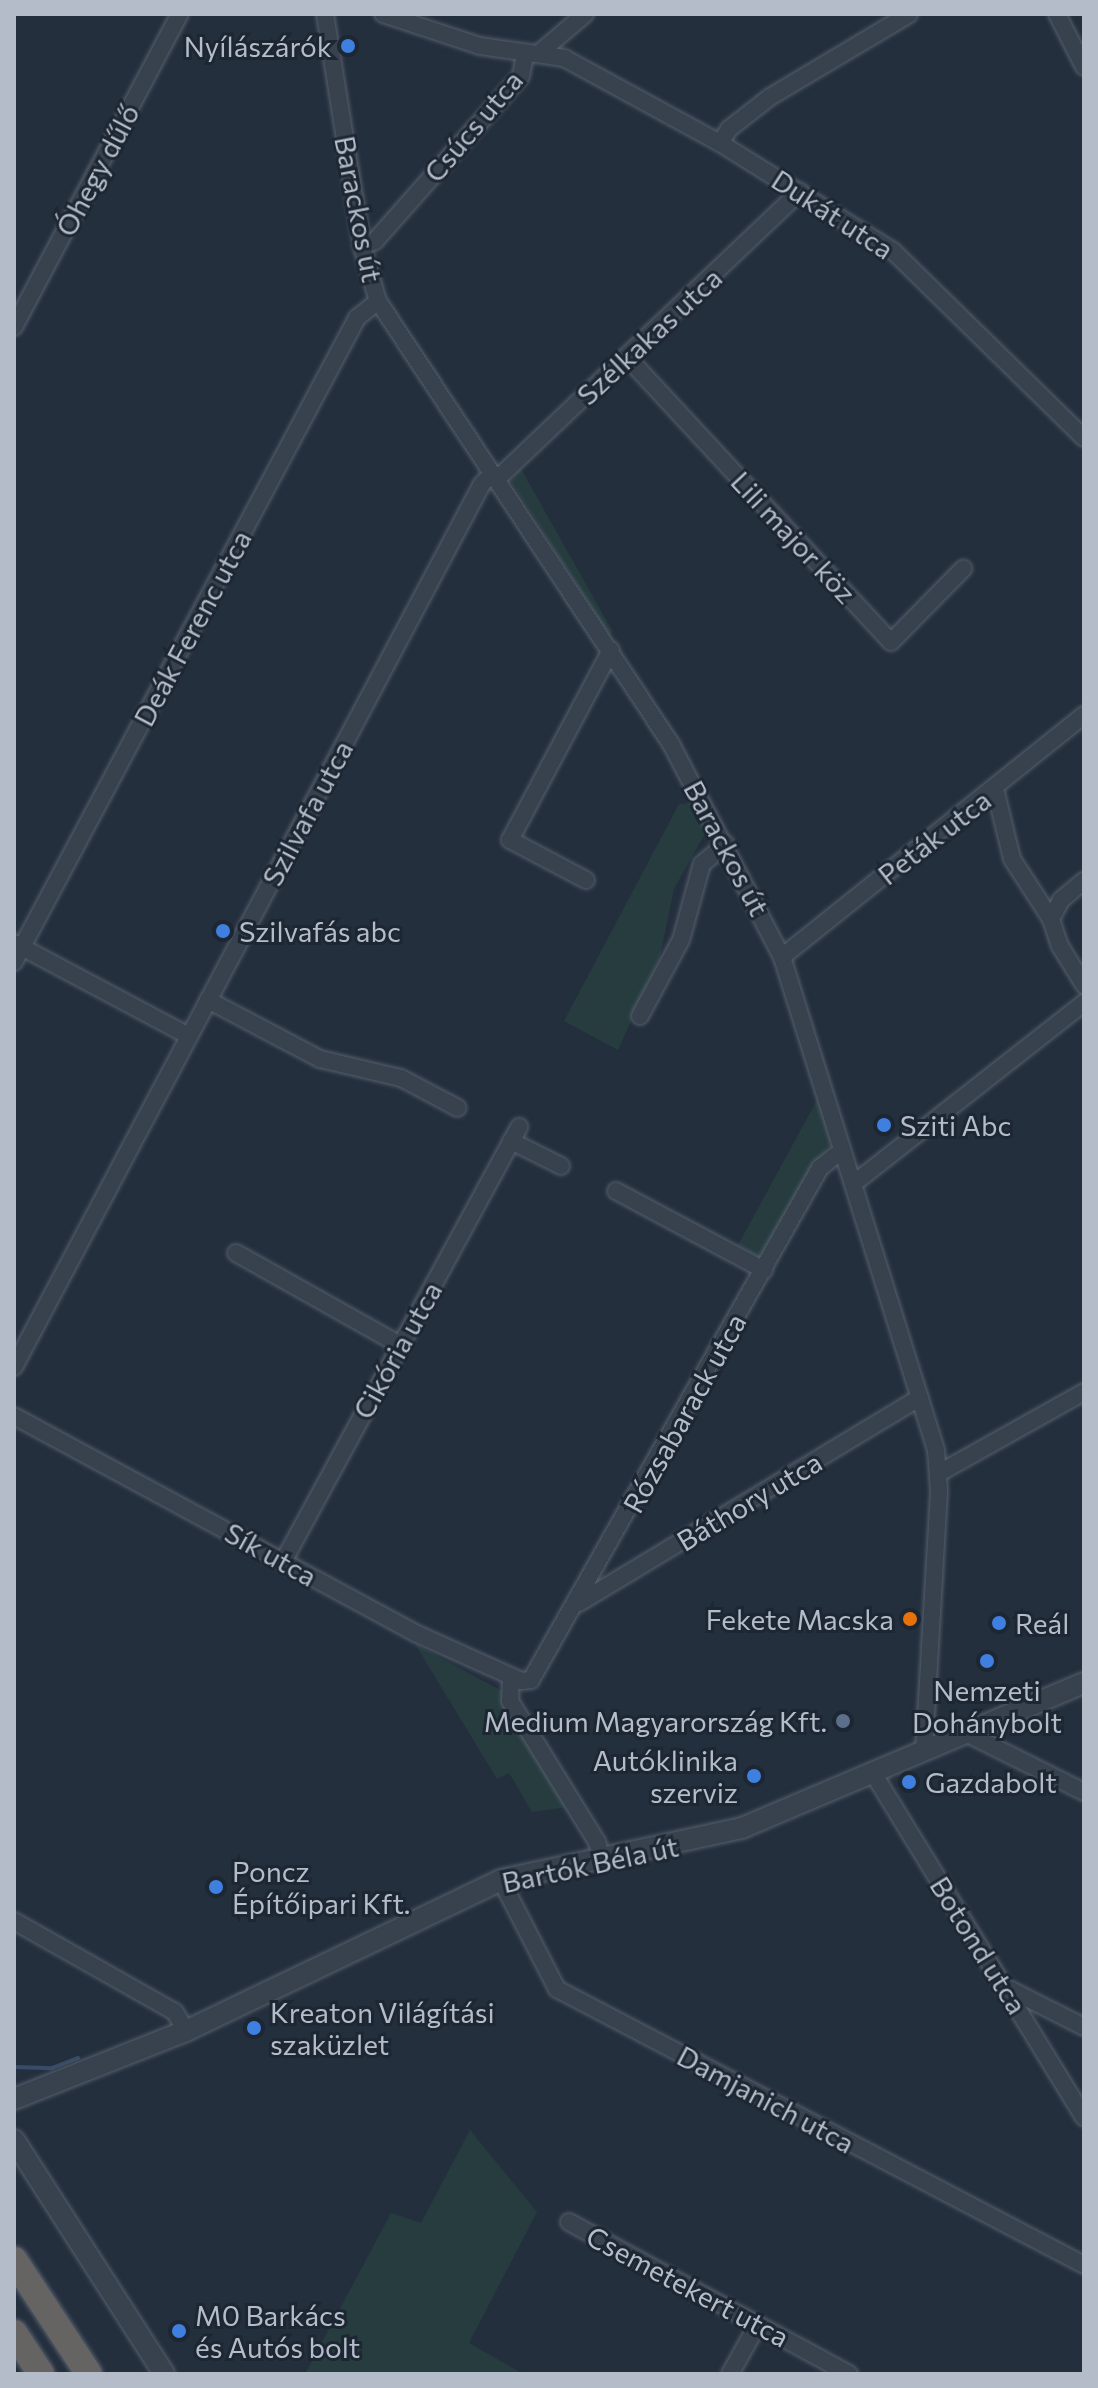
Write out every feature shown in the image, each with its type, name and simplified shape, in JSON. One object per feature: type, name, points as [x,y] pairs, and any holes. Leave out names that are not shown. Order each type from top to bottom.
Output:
[{"type":"highway","points":[[14,2260],[89,2374]]},
{"type":"highway","points":[[14,2333],[41,2374]]},
{"type":"street","name":"Óhegy dűlő","points":[[14,327],[180,14]]},
{"type":"street","name":"Barackos út","points":[[325,14],[362,246],[378,301],[611,650],[726,844],[782,957],[920,1397],[939,1473],[924,1752]]},
{"type":"street","name":"Dukát utca","points":[[383,14],[531,55],[564,58],[720,143],[800,192],[920,275],[1084,438]]},
{"type":"street","name":"Csúcs utca","points":[[362,246],[375,241],[521,76],[531,55],[585,14]]},
{"type":"street","points":[[720,143],[729,129],[770,97],[909,14]]},
{"type":"street","points":[[1057,14],[1084,67]]},
{"type":"street","name":"Szélkakas utca","points":[[494,477],[627,357],[800,192]]},
{"type":"street","name":"Deák Ferenc utca","points":[[17,951],[357,318],[378,301]]},
{"type":"street","name":"Lili major köz","points":[[627,357],[891,642],[963,569]]},
{"type":"street","name":"Szilvafa utca","points":[[14,1367],[482,484],[494,477]]},
{"type":"street","points":[[586,880],[510,840],[611,650]]},
{"type":"street","name":"Peták utca","points":[[782,957],[1084,715]]},
{"type":"street","points":[[995,789],[1012,859],[1051,919],[1060,946],[1084,985]]},
{"type":"street","points":[[640,1016],[681,940],[702,864],[726,844]]},
{"type":"street","points":[[1051,919],[1061,900],[1084,881]]},
{"type":"street","points":[[17,951],[189,1036]]},
{"type":"street","points":[[208,1000],[320,1059],[401,1078],[458,1108]]},
{"type":"street","points":[[853,1184],[1084,1003]]},
{"type":"street","name":"Cikória utca","points":[[284,1560],[515,1134],[561,1166]]},
{"type":"street","name":"Rózsabarack utca","points":[[531,1680],[578,1604],[820,1168],[842,1150]]},
{"type":"street","points":[[616,1191],[764,1270]]},
{"type":"street","points":[[236,1253],[400,1345]]},
{"type":"street","points":[[939,1473],[1084,1392]]},
{"type":"street","name":"Báthory utca","points":[[578,1604],[920,1397]]},
{"type":"street","name":"Sík utca","points":[[14,1416],[415,1633],[511,1677],[531,1680]]},
{"type":"street","points":[[511,1677],[510,1701],[597,1842],[602,1858]]},
{"type":"street","name":"Bartók Béla út","points":[[14,2099],[186,2031],[501,1880],[742,1828],[1084,1683]]},
{"type":"street","points":[[968,1734],[1084,1792]]},
{"type":"street","name":"Botond utca","points":[[873,1773],[1084,2117]]},
{"type":"street","name":"Damjanich utca","points":[[501,1880],[557,1989],[1084,2265]]},
{"type":"street","points":[[14,1921],[175,2012],[186,2031]]},
{"type":"street","points":[[1007,1988],[1084,2027]]},
{"type":"street","points":[[14,2140],[164,2374]]},
{"type":"street","name":"Csemetekert utca","points":[[569,2222],[849,2374]]},
{"type":"street","points":[[730,2374],[758,2324]]},
{"type":"green space","points":[[521,469],[613,632],[609,635],[510,480]]},
{"type":"green space","points":[[691,803],[706,832],[674,889],[660,957],[618,1050],[564,1021],[679,804]]},
{"type":"green space","points":[[818,1098],[831,1142],[764,1260],[738,1245]]},
{"type":"green space","points":[[415,1644],[502,1691],[504,1703],[568,1807],[532,1812],[509,1773],[497,1779]]},
{"type":"green space","points":[[470,2130],[537,2212],[469,2343],[523,2374],[305,2374],[391,2213],[421,2223]]},
{"type":"waterway","points":[[14,2067],[52,2068],[78,2058]]},
{"type":"place","name":"Nyílászárók","points":[[348,46]]},
{"type":"place","name":"Szilvafás abc","points":[[223,931]]},
{"type":"place","name":"Sziti Abc","points":[[884,1125]]},
{"type":"place","name":"Fekete Macska","points":[[910,1619]]},
{"type":"place","name":"Reál","points":[[999,1623]]},
{"type":"place","name":"Nemzeti Dohánybolt","points":[[987,1661]]},
{"type":"place","name":"Medium Magyarország Kft.","points":[[843,1721]]},
{"type":"place","name":"Autóklinika szerviz","points":[[754,1776]]},
{"type":"place","name":"Gazdabolt","points":[[909,1782]]},
{"type":"place","name":"Poncz Építőipari Kft.","points":[[216,1887]]},
{"type":"place","name":"Kreaton Világítási szaküzlet","points":[[254,2028]]},
{"type":"place","name":"M0 Barkács és Autós bolt","points":[[179,2331]]}]
